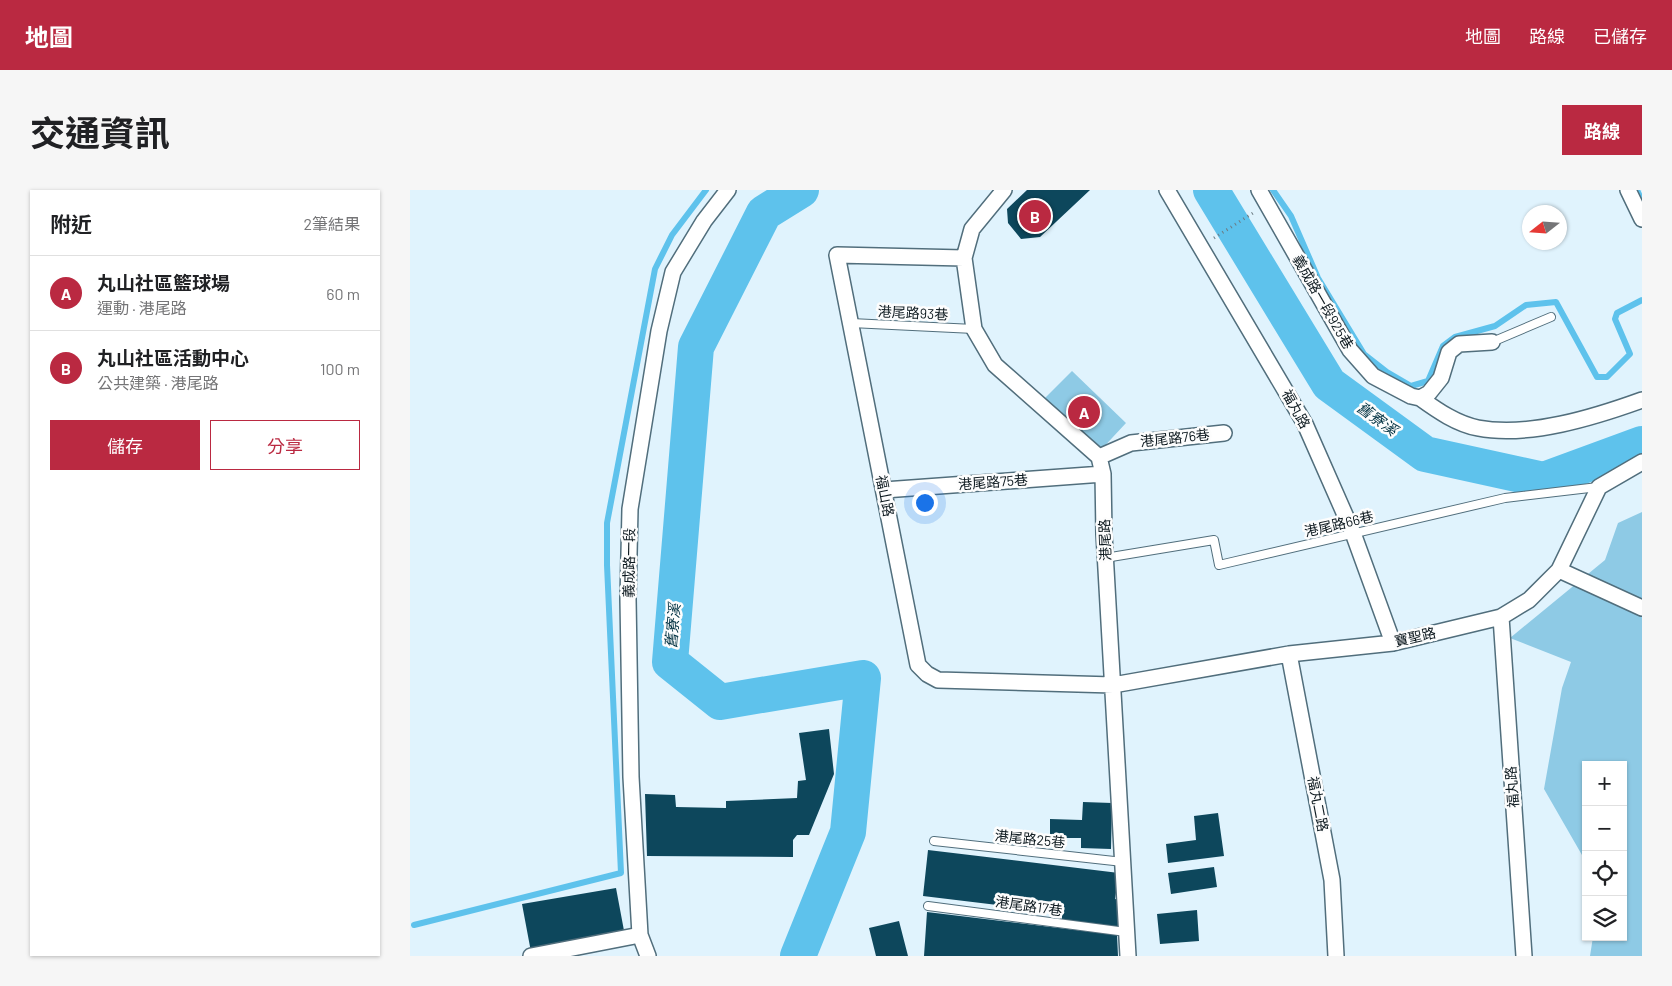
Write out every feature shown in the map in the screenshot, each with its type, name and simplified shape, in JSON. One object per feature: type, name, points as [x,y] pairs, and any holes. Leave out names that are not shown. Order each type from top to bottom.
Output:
[{"type":"street","name":"義成路一段","points":[[648,956],[640,935],[630,777],[628,599],[630,509],[659,331],[673,272],[704,221],[728,190]]},
{"type":"street","points":[[1004,190],[972,229],[964,258],[974,329],[995,364],[1099,457]]},
{"type":"street","name":"福丸路","points":[[1167,190],[1305,424],[1353,534],[1394,643]]},
{"type":"street","name":"義成路一段925巷","points":[[1259,190],[1350,350],[1373,376],[1412,396],[1420,398],[1444,415],[1476,428],[1498,431],[1558,424],[1616,409],[1642,400]]},
{"type":"street","points":[[1628,190],[1642,219]]},
{"type":"street","name":"福山路","points":[[964,258],[837,255],[918,664],[928,674],[938,680],[1113,685]]},
{"type":"street","points":[[1420,398],[1429,392],[1441,378],[1449,352],[1459,344],[1492,342]]},
{"type":"street","name":"港尾路76巷","points":[[1099,457],[1131,443],[1224,433]]},
{"type":"street","name":"港尾路","points":[[1099,457],[1103,474],[1105,558],[1128,956]]},
{"type":"street","points":[[1599,487],[1642,462]]},
{"type":"street","name":"港尾路75巷","points":[[884,490],[1103,474]]},
{"type":"street","name":"寶聖路","points":[[1113,685],[1289,654],[1394,643],[1501,617],[1530,600],[1559,570],[1599,487]]},
{"type":"street","points":[[1559,570],[1642,608]]},
{"type":"street","name":"福丸路","points":[[1501,617],[1524,956]]},
{"type":"street","name":"福丸二路","points":[[1289,654],[1332,880],[1336,956]]},
{"type":"street","points":[[531,956],[640,935]]},
{"type":"lane","points":[[1492,342],[1550,317]]},
{"type":"lane","name":"港尾路93巷","points":[[851,322],[974,329]]},
{"type":"lane","name":"港尾路66巷","points":[[1105,558],[1214,540],[1219,565],[1505,498],[1599,487]]},
{"type":"lane","name":"港尾路25巷","points":[[934,841],[1123,862]]},
{"type":"lane","name":"港尾路17巷","points":[[928,906],[1126,932]]},
{"type":"path","points":[[1201,246],[1268,204]]},
{"type":"shaded area","points":[[1072,371],[1126,423],[1099,452],[1041,402]]},
{"type":"shaded area","points":[[1642,512],[1642,956],[1590,956],[1592,941],[1627,941],[1627,761],[1582,761],[1582,855],[1544,789],[1562,688],[1571,662],[1510,638],[1605,560],[1618,523]]},
{"type":"building","points":[[1027,190],[1090,190],[1040,237],[1021,239],[1008,223],[1007,209]]},
{"type":"building","points":[[829,729],[834,774],[809,835],[797,835],[793,840],[793,857],[647,856],[645,794],[675,795],[676,807],[726,808],[726,801],[797,798],[798,781],[806,780],[799,733]]},
{"type":"building","points":[[1083,802],[1112,803],[1111,849],[1081,848],[1081,838],[1050,838],[1050,819],[1082,820]]},
{"type":"building","points":[[1218,813],[1224,856],[1168,863],[1166,844],[1196,840],[1194,816]]},
{"type":"building","points":[[928,850],[1119,873],[1115,899],[1122,900],[1119,928],[1062,921],[1062,913],[923,896]]},
{"type":"building","points":[[1214,867],[1217,887],[1171,894],[1168,873]]},
{"type":"building","points":[[616,888],[625,936],[531,952],[522,904]]},
{"type":"building","points":[[1197,910],[1199,941],[1160,944],[1157,914]]},
{"type":"building","points":[[927,912],[1117,935],[1118,956],[924,956]]},
{"type":"building","points":[[899,921],[908,956],[876,956],[869,928]]},
{"type":"waterway","points":[[414,925],[621,873],[607,565],[607,523],[655,269],[672,235],[706,190]]},
{"type":"waterway","name":"舊寮溪","points":[[798,956],[848,832],[863,678],[720,702],[670,662],[696,347],[764,213],[801,190]]},
{"type":"waterway","name":"舊寮溪","points":[[1211,190],[1329,384],[1425,454],[1544,480],[1642,444]]},
{"type":"waterway","points":[[1273,190],[1291,216],[1318,278],[1364,354],[1387,372],[1411,386],[1428,381],[1443,346],[1455,337],[1495,326],[1526,305],[1556,302],[1597,377],[1607,377],[1630,354],[1615,319],[1617,313],[1642,300]]},
{"type":"waterway","points":[[1637,190],[1642,201]]},
{"type":"place","name":"丸山社區活動中心","points":[[1035,216]]},
{"type":"place","name":"丸山社區籃球場","points":[[1084,412]]}]
